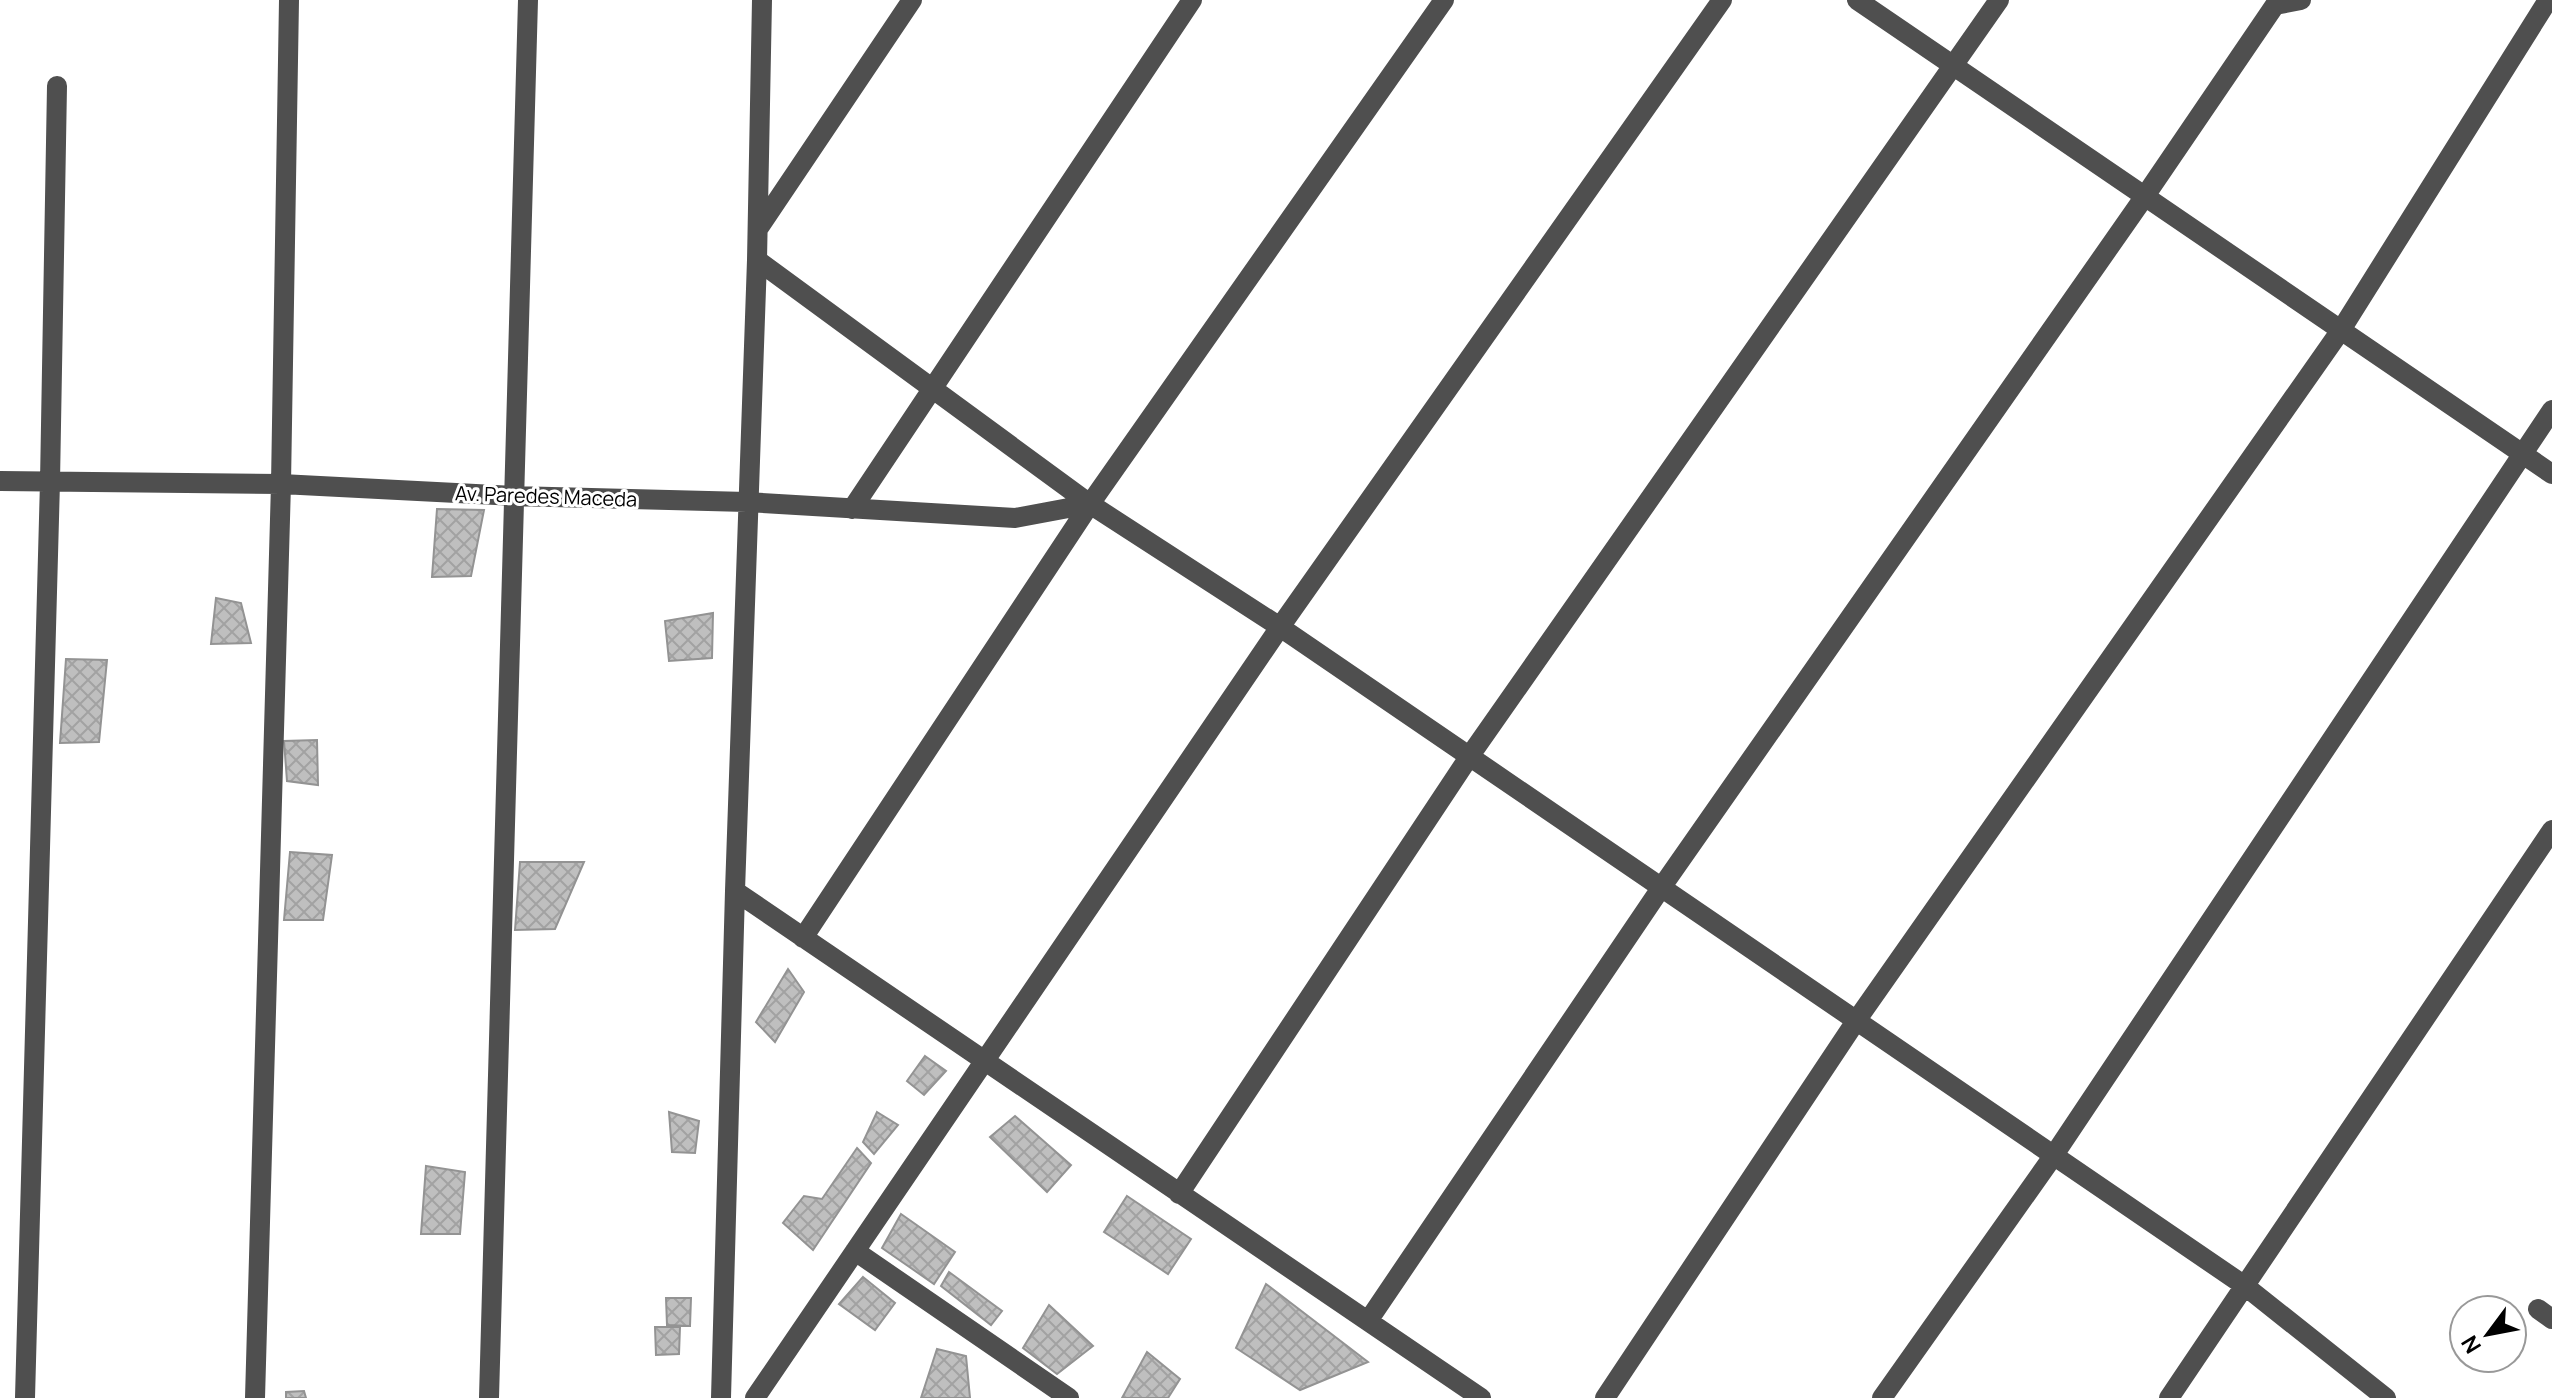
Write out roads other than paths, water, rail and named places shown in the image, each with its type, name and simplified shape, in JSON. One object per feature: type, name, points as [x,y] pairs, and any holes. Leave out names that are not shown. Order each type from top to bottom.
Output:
[{"type":"street","points":[[255,1398],[281,484],[289,0]]},
{"type":"street","points":[[489,1398],[528,0]]},
{"type":"street","points":[[721,1398],[758,229],[762,0]]},
{"type":"street","points":[[758,229],[912,0]]},
{"type":"street","points":[[852,509],[1192,0]]},
{"type":"street","points":[[803,938],[1090,504],[1444,0]]},
{"type":"street","points":[[755,1398],[1280,627],[1722,0]]},
{"type":"street","points":[[1857,0],[2552,474]]},
{"type":"street","points":[[1179,1194],[1469,757],[1999,0]]},
{"type":"street","points":[[1368,1321],[1661,888],[2145,196],[2274,2],[2301,0]]},
{"type":"street","points":[[1605,1398],[1856,1021],[2341,330],[2548,0]]},
{"type":"street","points":[[25,1398],[50,482],[57,86]]},
{"type":"street","points":[[757,260],[1090,504],[1280,627],[2245,1286],[2386,1398]]},
{"type":"street","points":[[1882,1398],[2054,1155],[2552,410]]},
{"type":"street","name":"Av. Paredes Maceda","points":[[0,481],[281,484],[513,496],[747,502],[1015,518],[1090,504]]},
{"type":"street","points":[[2169,1398],[2552,830]]},
{"type":"street","points":[[735,891],[1481,1398]]},
{"type":"street","points":[[855,1251],[1069,1398]]}]
